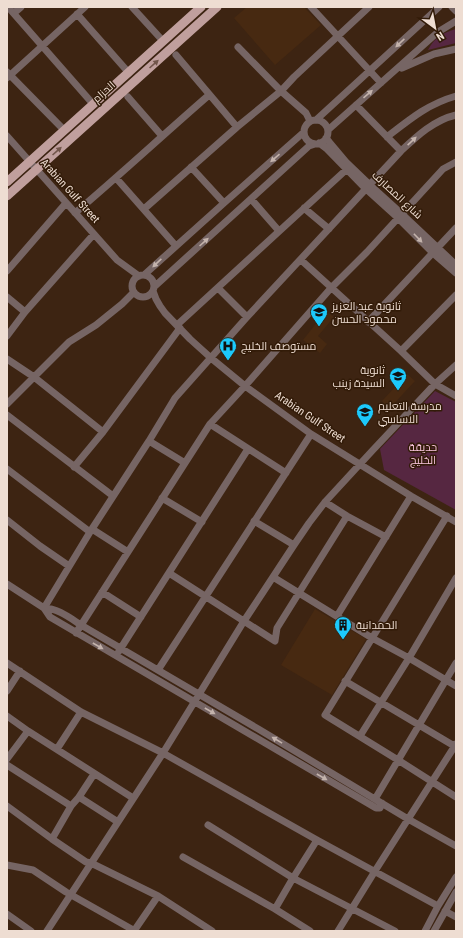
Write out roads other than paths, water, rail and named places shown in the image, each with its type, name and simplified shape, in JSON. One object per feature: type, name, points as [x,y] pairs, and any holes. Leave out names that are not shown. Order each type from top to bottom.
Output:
[{"type":"main road","points":[[7,182],[201,7]]},
{"type":"main road","name":"الحزام","points":[[7,196],[217,7]]},
{"type":"street","points":[[8,7],[94,104]]},
{"type":"street","points":[[14,13],[21,7]]},
{"type":"street","points":[[64,130],[8,75],[43,46],[85,7]]},
{"type":"street","points":[[132,7],[164,41]]},
{"type":"street","points":[[311,7],[381,83]]},
{"type":"street","points":[[144,209],[237,126],[281,91],[369,7]]},
{"type":"street","points":[[132,285],[134,281],[142,276],[304,132],[306,126],[369,71],[438,7]]},
{"type":"street","points":[[452,7],[456,11]]},
{"type":"street","points":[[77,14],[129,73]]},
{"type":"street","points":[[144,297],[148,296],[309,146],[324,141],[328,130],[438,32],[456,21]]},
{"type":"street","points":[[238,47],[313,121]]},
{"type":"street","points":[[395,71],[434,54],[456,49]]},
{"type":"street","points":[[176,55],[237,126]]},
{"type":"street","points":[[75,213],[209,95]]},
{"type":"street","points":[[128,96],[162,136]]},
{"type":"street","points":[[387,137],[415,115],[438,102],[456,96]]},
{"type":"street","points":[[356,105],[401,151]]},
{"type":"street","points":[[44,608],[91,530],[175,398],[247,317],[401,151],[428,127],[456,115]]},
{"type":"street","points":[[313,121],[320,120],[325,124],[328,130]]},
{"type":"street","points":[[304,132],[309,141],[317,143],[327,149],[347,169],[400,216],[456,273]]},
{"type":"street","name":"Arabian Gulf Street","points":[[7,136],[123,267],[134,292],[140,297],[144,297],[165,313],[211,358],[245,386],[311,434],[456,522]]},
{"type":"street","name":"شارع المصارف","points":[[326,138],[368,187]]},
{"type":"street","points":[[76,633],[210,424],[331,288],[367,252],[443,169],[456,162]]},
{"type":"street","points":[[190,167],[224,202]]},
{"type":"street","points":[[74,467],[103,432],[178,327],[347,169]]},
{"type":"street","points":[[116,178],[176,246]]},
{"type":"street","points":[[251,199],[279,232]]},
{"type":"street","points":[[7,271],[66,203]]},
{"type":"street","points":[[304,208],[330,229]]},
{"type":"street","points":[[368,322],[456,228]]},
{"type":"street","points":[[7,336],[25,312],[94,234]]},
{"type":"street","points":[[435,251],[456,265]]},
{"type":"street","name":"Arabian Gulf Street","points":[[117,260],[124,266],[142,276],[152,279],[158,302],[165,313]]},
{"type":"street","points":[[301,260],[435,384],[456,396]]},
{"type":"street","points":[[218,288],[247,317]]},
{"type":"street","points":[[7,404],[69,342],[96,325],[134,292]]},
{"type":"street","points":[[401,351],[456,295]]},
{"type":"street","points":[[7,297],[25,312]]},
{"type":"street","points":[[7,358],[34,377],[103,432]]},
{"type":"street","points":[[46,931],[163,753],[200,695],[244,621],[294,545],[325,502],[435,384],[456,365]]},
{"type":"street","points":[[7,415],[113,496]]},
{"type":"street","points":[[210,424],[286,473]]},
{"type":"street","points":[[158,670],[311,434]]},
{"type":"street","points":[[149,441],[185,463]]},
{"type":"street","points":[[116,656],[248,449]]},
{"type":"street","points":[[7,469],[91,530],[128,552]]},
{"type":"street","points":[[337,616],[411,496]]},
{"type":"street","points":[[162,498],[202,522]]},
{"type":"street","points":[[325,502],[386,537]]},
{"type":"street","points":[[169,573],[276,641],[277,628],[347,516]]},
{"type":"street","points":[[447,516],[325,714],[456,797]]},
{"type":"street","points":[[7,520],[40,546],[69,566]]},
{"type":"street","points":[[254,521],[294,545]]},
{"type":"street","points":[[273,577],[372,638],[456,686]]},
{"type":"street","points":[[360,736],[409,658],[456,578]]},
{"type":"street","points":[[7,584],[44,608],[50,617],[76,633],[376,808],[380,808],[382,803]]},
{"type":"street","points":[[102,592],[141,616]]},
{"type":"street","points":[[44,608],[55,610],[82,625],[456,846]]},
{"type":"street","points":[[7,663],[81,712],[163,753],[456,917]]},
{"type":"street","points":[[375,799],[456,663]]},
{"type":"street","points":[[7,691],[20,671]]},
{"type":"street","points":[[338,931],[408,819],[456,746],[345,681]]},
{"type":"street","points":[[57,750],[81,712]]},
{"type":"street","points":[[7,716],[57,750],[133,798]]},
{"type":"street","points":[[7,760],[28,731]]},
{"type":"street","points":[[7,765],[71,806]]},
{"type":"street","points":[[52,839],[71,806],[79,797],[94,774]]},
{"type":"street","points":[[79,797],[118,822]]},
{"type":"street","points":[[7,806],[86,862],[91,863],[158,896],[212,931]]},
{"type":"street","points":[[208,825],[293,878],[395,931]]},
{"type":"street","points":[[274,909],[317,840]]},
{"type":"street","points":[[183,857],[310,931]]},
{"type":"street","points":[[7,865],[33,870],[70,894],[134,931],[158,896]]},
{"type":"street","points":[[434,931],[442,908],[456,877]]},
{"type":"street","points":[[425,931],[456,892]]},
{"type":"street","points":[[7,914],[31,931]]},
{"type":"place","name":"ثانوية عبد العزيز محمود الحسن","points":[[319,327]]},
{"type":"place","name":"مستوصف الخليج","points":[[228,361]]},
{"type":"place","name":"ثانوية السيدة زينب","points":[[398,391]]},
{"type":"place","name":"مدرسة التعليم الاساسي","points":[[365,427]]},
{"type":"place","name":"الحمدانية","points":[[343,640]]},
{"type":"park label","name":"حديقة الخليج","points":[[423,453]]}]
